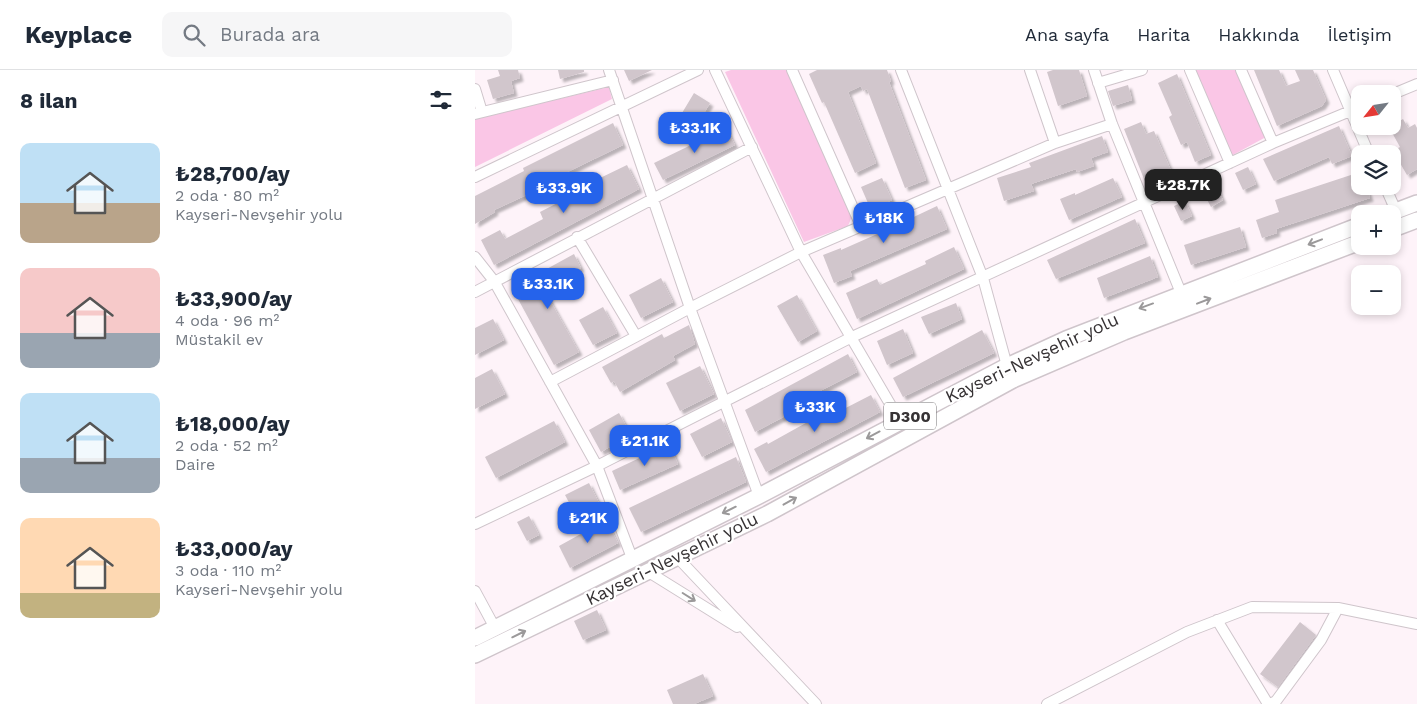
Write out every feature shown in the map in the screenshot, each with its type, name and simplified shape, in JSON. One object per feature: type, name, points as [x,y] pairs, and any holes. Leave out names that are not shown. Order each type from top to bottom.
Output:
[{"type":"highway","points":[[1401,208],[1417,202]]},
{"type":"highway","points":[[1401,227],[1417,220]]},
{"type":"highway","name":"Kayseri-Nevşehir yolu","points":[[475,638],[759,496],[1007,366],[1117,317],[1351,228]]},
{"type":"highway","name":"Kayseri-Nevşehir yolu","points":[[475,655],[767,514],[1013,380],[1072,353],[1351,245]]},
{"type":"street","points":[[475,177],[698,70]]},
{"type":"street","points":[[715,70],[801,252],[900,421]]},
{"type":"street","points":[[792,70],[861,226]]},
{"type":"street","points":[[901,70],[983,278],[1007,366]]},
{"type":"street","points":[[1030,70],[1055,143]]},
{"type":"street","points":[[1094,70],[1111,124],[1181,293]]},
{"type":"street","points":[[1098,83],[1142,70]]},
{"type":"street","points":[[1190,70],[1230,163]]},
{"type":"street","points":[[1241,70],[1273,143]]},
{"type":"street","points":[[1333,70],[1365,145]]},
{"type":"street","points":[[475,89],[479,113],[611,75],[654,197],[690,308],[759,496]]},
{"type":"street","points":[[1401,91],[1417,84]]},
{"type":"street","points":[[475,524],[597,466],[852,337],[1273,143],[1349,111]]},
{"type":"street","points":[[550,382],[801,252],[1055,143],[1111,124]]},
{"type":"street","points":[[475,292],[751,147]]},
{"type":"street","points":[[577,237],[636,336]]},
{"type":"street","points":[[475,257],[494,281],[597,466],[632,558]]},
{"type":"street","points":[[677,557],[816,704]]},
{"type":"street","points":[[647,572],[748,634]]},
{"type":"street","points":[[475,591],[495,628]]},
{"type":"street","points":[[1047,704],[1187,632],[1252,607],[1337,608],[1417,624]]},
{"type":"street","points":[[1217,620],[1269,704],[1276,701],[1321,640],[1337,608]]},
{"type":"shaded area","points":[[731,70],[787,70],[852,216],[848,226],[804,242],[725,72]]},
{"type":"shaded area","points":[[1192,70],[1236,70],[1266,137],[1231,156]]},
{"type":"shaded area","points":[[609,87],[612,99],[475,167],[475,119]]},
{"type":"building","points":[[498,70],[518,70],[520,78],[511,81],[514,93],[493,99],[487,80],[500,76]]},
{"type":"building","points":[[558,70],[584,70],[584,72],[560,79]]},
{"type":"building","points":[[624,70],[652,70],[629,81]]},
{"type":"building","points":[[817,70],[887,70],[891,81],[889,82],[926,180],[905,188],[867,89],[863,91],[861,86],[848,92],[876,163],[855,173],[824,102],[822,103],[809,74]]},
{"type":"building","points":[[1053,70],[1079,70],[1087,96],[1058,106],[1047,72]]},
{"type":"building","points":[[1254,70],[1279,70],[1286,86],[1300,81],[1295,70],[1313,70],[1326,100],[1322,106],[1277,126]]},
{"type":"building","points":[[1177,74],[1211,155],[1195,162],[1187,142],[1181,145],[1169,117],[1172,115],[1158,83]]},
{"type":"building","points":[[1128,85],[1132,100],[1113,106],[1108,91]]},
{"type":"building","points":[[694,93],[710,103],[695,128],[679,118]]},
{"type":"building","points":[[1403,119],[1408,128],[1415,124],[1417,128],[1417,169],[1407,175],[1401,165],[1401,145],[1399,145],[1393,135],[1401,135],[1401,120]]},
{"type":"building","points":[[1141,122],[1146,134],[1154,131],[1172,173],[1146,184],[1124,129]]},
{"type":"building","points":[[613,123],[623,145],[557,177],[559,180],[494,210],[495,212],[475,224],[475,196],[524,171],[523,168]]},
{"type":"building","points":[[1339,126],[1351,154],[1351,156],[1332,164],[1329,157],[1274,181],[1263,159]]},
{"type":"building","points":[[726,128],[735,145],[663,180],[654,163]]},
{"type":"building","points":[[1102,136],[1108,152],[1091,158],[1094,166],[1077,172],[1076,169],[1031,184],[1034,191],[1004,201],[997,178],[1031,167],[1029,163]]},
{"type":"building","points":[[627,165],[639,189],[494,265],[481,240],[500,230],[505,239],[543,219],[540,212],[571,196],[569,193]]},
{"type":"building","points":[[1248,167],[1256,184],[1243,190],[1235,173]]},
{"type":"building","points":[[1351,175],[1351,195],[1369,195],[1370,198],[1276,229],[1277,233],[1262,238],[1256,220],[1279,212],[1275,200]]},
{"type":"building","points":[[882,178],[892,200],[871,210],[861,187]]},
{"type":"building","points":[[1113,178],[1122,197],[1069,220],[1060,199],[1075,193],[1075,195]]},
{"type":"building","points":[[1214,182],[1223,200],[1211,207],[1201,188]]},
{"type":"building","points":[[1185,201],[1192,216],[1181,221],[1174,206]]},
{"type":"building","points":[[937,206],[947,229],[850,271],[852,276],[834,283],[823,255],[841,248],[841,250]]},
{"type":"building","points":[[1135,219],[1145,243],[1056,279],[1047,260]]},
{"type":"building","points":[[1240,227],[1246,247],[1191,265],[1184,245]]},
{"type":"building","points":[[954,247],[964,269],[857,319],[846,293],[877,279],[880,285],[926,264],[925,261]]},
{"type":"building","points":[[574,254],[581,268],[543,288],[579,352],[554,365],[512,288]]},
{"type":"building","points":[[1150,256],[1158,277],[1104,298],[1097,278]]},
{"type":"building","points":[[661,278],[673,302],[641,318],[629,295]]},
{"type":"building","points":[[797,295],[817,331],[798,342],[777,306]]},
{"type":"building","points":[[956,303],[962,319],[929,334],[921,317]]},
{"type":"building","points":[[603,307],[617,333],[593,345],[579,320]]},
{"type":"building","points":[[493,319],[504,340],[475,355],[475,328]]},
{"type":"building","points":[[689,325],[695,344],[673,356],[675,360],[620,392],[614,381],[611,383],[602,367],[662,334],[664,338]]},
{"type":"building","points":[[903,329],[913,353],[887,365],[877,341]]},
{"type":"building","points":[[982,330],[994,353],[903,397],[893,378]]},
{"type":"building","points":[[848,354],[857,372],[818,392],[821,397],[755,432],[745,410]]},
{"type":"building","points":[[700,366],[714,394],[680,411],[666,383]]},
{"type":"building","points":[[492,369],[505,394],[475,409],[475,378]]},
{"type":"building","points":[[871,395],[880,412],[766,472],[754,449],[767,442],[768,444],[831,409],[834,414]]},
{"type":"building","points":[[619,413],[631,435],[601,452],[589,430]]},
{"type":"building","points":[[721,418],[732,442],[702,457],[690,434]]},
{"type":"building","points":[[554,421],[565,442],[496,478],[485,457]]},
{"type":"building","points":[[669,444],[678,464],[620,490],[612,471]]},
{"type":"building","points":[[736,457],[746,482],[641,532],[629,508]]},
{"type":"building","points":[[589,483],[601,507],[578,519],[565,495]]},
{"type":"building","points":[[529,516],[539,535],[527,541],[517,522]]},
{"type":"building","points":[[606,520],[618,543],[570,568],[559,546]]},
{"type":"building","points":[[597,610],[606,630],[583,640],[574,621]]},
{"type":"building","points":[[1300,622],[1316,635],[1278,687],[1260,674]]},
{"type":"building","points":[[703,674],[713,696],[694,704],[673,704],[667,690]]}]
